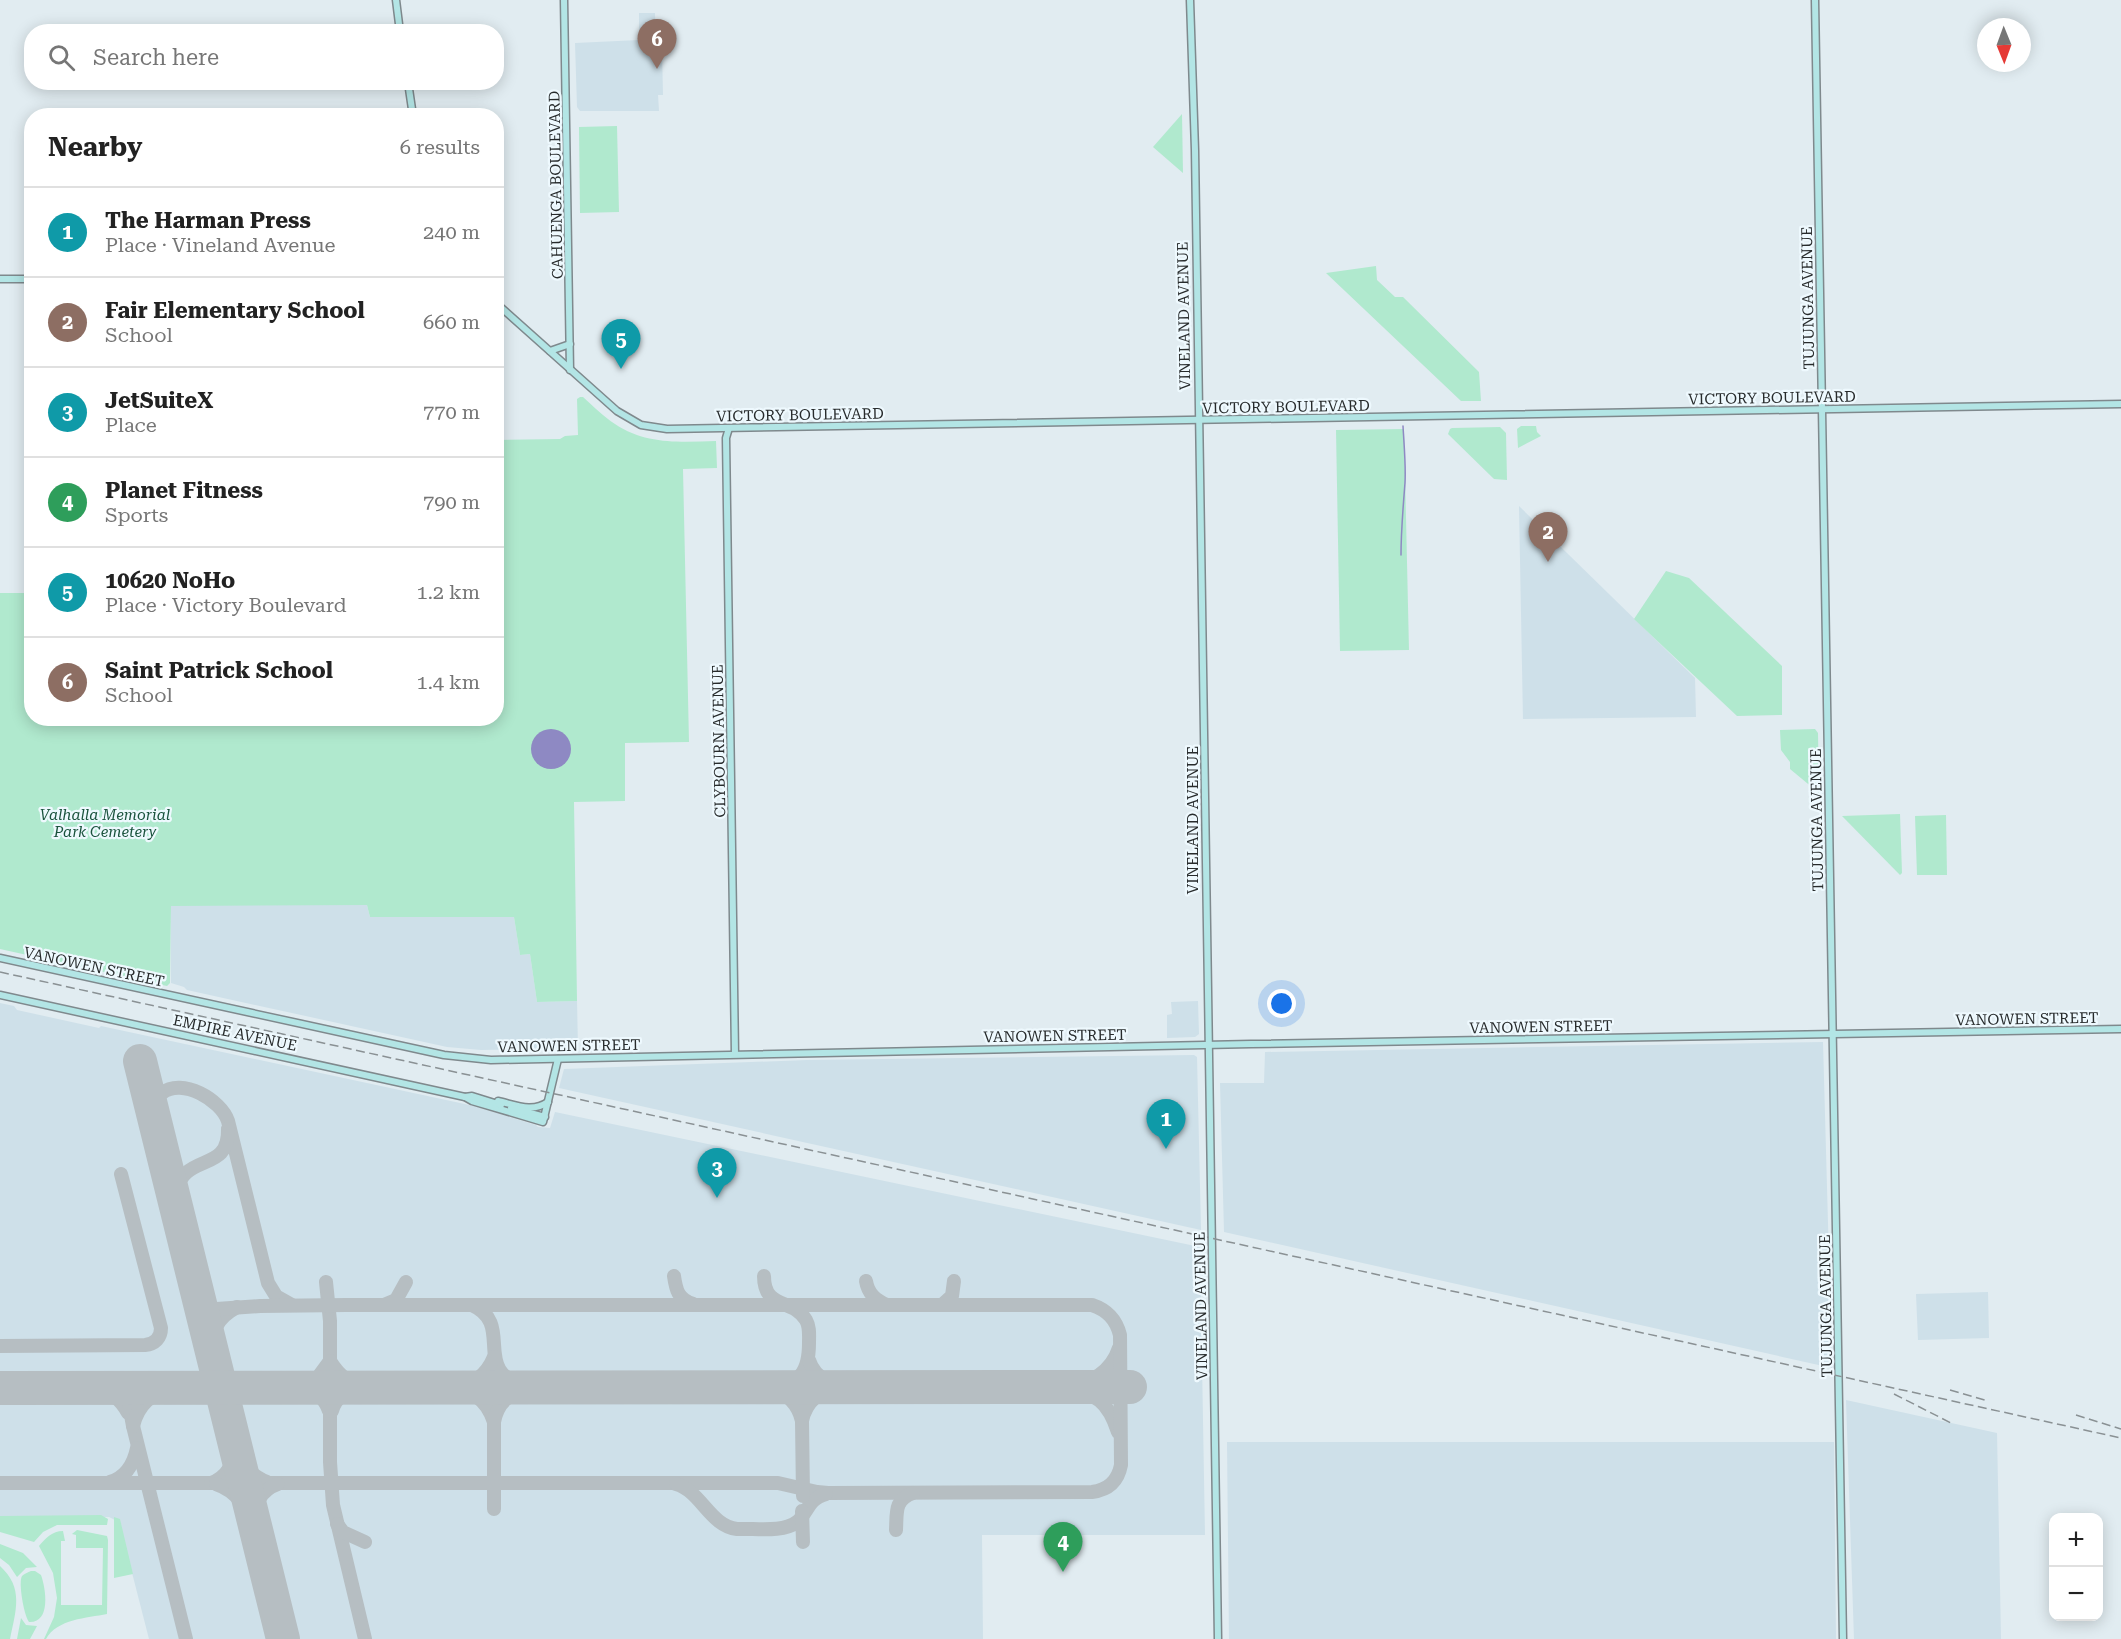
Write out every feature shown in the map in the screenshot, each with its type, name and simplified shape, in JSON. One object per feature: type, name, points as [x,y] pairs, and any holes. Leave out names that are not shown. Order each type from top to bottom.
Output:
[{"type":"main road","points":[[396,0],[399,24]]},
{"type":"main road","name":"CAHUENGA BOULEVARD","points":[[564,0],[570,370]]},
{"type":"main road","name":"VINELAND AVENUE","points":[[1190,0],[1218,1639]]},
{"type":"main road","name":"TUJUNGA AVENUE","points":[[1815,0],[1843,1639]]},
{"type":"main road","points":[[409,90],[411,108]]},
{"type":"main road","points":[[0,279],[24,279]]},
{"type":"main road","name":"VICTORY BOULEVARD","points":[[504,310],[617,411],[641,425],[667,429],[2121,404]]},
{"type":"main road","points":[[550,351],[570,344]]},
{"type":"main road","name":"CLYBOURN AVENUE","points":[[729,428],[726,438],[735,1054]]},
{"type":"main road","name":"VANOWEN STREET","points":[[0,958],[460,1058],[506,1060],[2121,1029]]},
{"type":"main road","name":"EMPIRE AVENUE","points":[[0,995],[341,1068],[465,1097],[544,1120]]},
{"type":"main road","points":[[544,1120],[558,1059]]},
{"type":"main road","name":"EMPIRE AVENUE","points":[[465,1097],[487,1099],[544,1120]]},
{"type":"main road","points":[[487,1099],[531,1108],[537,1108],[549,1101]]},
{"type":"shaded area","points":[[639,13],[655,13],[656,48],[662,50],[663,95],[658,95],[659,111],[580,111],[577,107],[575,43],[639,40]]},
{"type":"shaded area","points":[[1519,506],[1695,678],[1696,717],[1523,719]]},
{"type":"shaded area","points":[[551,729],[565,735],[571,749],[565,763],[551,769],[537,763],[531,749],[537,735]]},
{"type":"shaded area","points":[[171,905],[367,905],[370,917],[514,917],[520,955],[530,954],[537,1002],[577,1001],[578,1048],[481,1050],[447,1047],[187,990],[171,983]]},
{"type":"shaded area","points":[[1198,1001],[1199,1034],[1195,1037],[1167,1038],[1167,1015],[1172,1014],[1171,1002]]},
{"type":"shaded area","points":[[0,1003],[14,1006],[17,1010],[99,1028],[101,1026],[474,1106],[538,1127],[550,1128],[555,1112],[1200,1247],[1205,1535],[982,1535],[983,1639],[149,1639],[119,1522],[109,1517],[0,1517]]},
{"type":"shaded area","points":[[1823,1042],[1832,1368],[1224,1232],[1220,1083],[1264,1083],[1265,1052]]},
{"type":"shaded area","points":[[1194,1055],[1197,1057],[1201,1230],[559,1088],[564,1069],[807,1060]]},
{"type":"shaded area","points":[[1988,1292],[1989,1338],[1918,1340],[1916,1294]]},
{"type":"shaded area","points":[[1846,1400],[1997,1433],[2001,1639],[1854,1639]]},
{"type":"shaded area","points":[[1227,1442],[1834,1442],[1836,1639],[1229,1639]]},
{"type":"green space","points":[[1182,114],[1183,173],[1153,147]]},
{"type":"green space","points":[[617,126],[619,212],[580,213],[579,127]]},
{"type":"green space","points":[[1376,266],[1377,280],[1395,297],[1403,297],[1479,372],[1481,401],[1461,401],[1326,273]]},
{"type":"green space","name":"Valhalla Memorial Park Cemetery","points":[[583,397],[615,424],[639,436],[664,441],[716,441],[717,468],[683,469],[689,742],[625,743],[625,801],[574,802],[577,1001],[537,1002],[530,954],[520,955],[514,917],[370,917],[367,905],[171,906],[170,983],[167,986],[0,949],[0,593],[24,593],[24,726],[504,726],[504,440],[560,439],[565,436],[578,435],[577,399]]},
{"type":"green space","points":[[1521,426],[1536,426],[1541,436],[1518,448],[1517,429]]},
{"type":"green space","points":[[1500,427],[1506,433],[1507,480],[1494,479],[1448,434],[1452,428]]},
{"type":"green space","points":[[1404,429],[1409,650],[1340,651],[1336,430]]},
{"type":"green space","points":[[1666,571],[1689,578],[1782,666],[1782,715],[1737,716],[1634,619]]},
{"type":"green space","points":[[1815,729],[1818,733],[1819,793],[1790,769],[1790,762],[1781,750],[1780,730]]},
{"type":"green space","points":[[1900,814],[1902,873],[1900,875],[1842,816]]},
{"type":"green space","points":[[1946,815],[1947,875],[1917,875],[1915,816]]},
{"type":"green space","points":[[101,1515],[108,1519],[107,1525],[57,1525],[43,1532],[34,1542],[0,1532],[0,1516]]},
{"type":"green space","points":[[114,1517],[120,1519],[133,1574],[114,1578]]},
{"type":"green space","points":[[77,1530],[107,1536],[107,1614],[65,1623],[44,1639],[54,1617],[57,1598],[53,1573],[39,1546],[52,1534],[63,1531],[65,1541],[61,1541],[61,1605],[102,1605],[103,1548],[76,1548],[76,1535],[72,1534]]},
{"type":"green space","points":[[0,1544],[23,1553],[37,1567],[26,1568],[17,1577],[9,1565],[0,1558]]},
{"type":"green space","points":[[0,1566],[8,1574],[15,1591],[16,1609],[10,1639],[0,1639]]},
{"type":"green space","points":[[31,1571],[41,1575],[45,1604],[41,1617],[29,1622],[24,1606],[21,1579]]},
{"type":"green space","points":[[21,1618],[26,1625],[37,1626],[30,1639],[17,1639]]},
{"type":"waterway","points":[[1401,555],[1405,476],[1403,426]]},
{"type":"taxiway","points":[[153,1114],[157,1100],[162,1093],[180,1088],[200,1093],[224,1113],[228,1121],[268,1283],[276,1296],[292,1305]]},
{"type":"taxiway","points":[[175,1203],[183,1176],[224,1149],[228,1129]]},
{"type":"taxiway","points":[[0,1346],[145,1345],[159,1338],[161,1328],[121,1174]]},
{"type":"taxiway","points":[[674,1276],[679,1293],[693,1304]]},
{"type":"taxiway","points":[[764,1276],[765,1287],[769,1294],[800,1313],[809,1328],[809,1354],[800,1376],[787,1384],[768,1388]]},
{"type":"taxiway","points":[[866,1281],[873,1296],[887,1305]]},
{"type":"taxiway","points":[[942,1305],[952,1296],[954,1281]]},
{"type":"taxiway","points":[[326,1282],[330,1321],[330,1462],[333,1505],[365,1639]]},
{"type":"taxiway","points":[[384,1305],[396,1300],[406,1282]]},
{"type":"taxiway","points":[[0,1483],[778,1483],[828,1493],[1092,1492],[1111,1484],[1121,1465],[1120,1335],[1110,1316],[1092,1305],[346,1305],[260,1306],[202,1310]]},
{"type":"taxiway","points":[[472,1305],[485,1314],[491,1324],[496,1361],[501,1372],[511,1381],[530,1387]]},
{"type":"taxiway","points":[[213,1354],[216,1326],[224,1316],[237,1307]]},
{"type":"taxiway","points":[[1068,1387],[1099,1375],[1111,1364],[1119,1348]]},
{"type":"taxiway","points":[[455,1387],[479,1378],[494,1357]]},
{"type":"taxiway","points":[[809,1360],[817,1374],[828,1382],[858,1387]]},
{"type":"taxiway","points":[[297,1388],[316,1380],[330,1361],[346,1379],[367,1388]]},
{"type":"taxiway","points":[[803,1496],[802,1421],[804,1414],[815,1397],[841,1387]]},
{"type":"taxiway","points":[[1065,1387],[1099,1400],[1110,1412],[1118,1432]]},
{"type":"taxiway","points":[[95,1388],[114,1396],[128,1413]]},
{"type":"taxiway","points":[[126,1388],[133,1426],[186,1639]]},
{"type":"taxiway","points":[[133,1426],[138,1411],[147,1400],[174,1388]]},
{"type":"taxiway","points":[[297,1388],[317,1394],[329,1411]]},
{"type":"taxiway","points":[[332,1411],[340,1397],[365,1388]]},
{"type":"taxiway","points":[[449,1388],[465,1391],[477,1397],[487,1407],[494,1422]]},
{"type":"taxiway","points":[[494,1509],[494,1422],[496,1414],[507,1398],[532,1388]]},
{"type":"taxiway","points":[[770,1388],[791,1400],[798,1409],[802,1421]]},
{"type":"taxiway","points":[[233,1439],[244,1465],[254,1475],[267,1482]]},
{"type":"taxiway","points":[[211,1483],[222,1477],[229,1469],[234,1447]]},
{"type":"taxiway","points":[[110,1482],[121,1477],[128,1469],[137,1448]]},
{"type":"taxiway","points":[[216,1484],[230,1491],[240,1501],[255,1527]]},
{"type":"taxiway","points":[[255,1523],[255,1510],[259,1499],[267,1490],[278,1484]]},
{"type":"taxiway","points":[[676,1484],[692,1494],[720,1522],[737,1529],[784,1528],[797,1522],[815,1499],[826,1494]]},
{"type":"taxiway","points":[[896,1530],[898,1507],[902,1499],[913,1493]]},
{"type":"taxiway","points":[[802,1511],[803,1542]]},
{"type":"taxiway","points":[[337,1524],[343,1532],[365,1542]]},
{"type":"runway","points":[[140,1061],[283,1639]]},
{"type":"runway","points":[[0,1388],[1130,1387]]},
{"type":"railway","points":[[0,972],[2121,1438]]},
{"type":"railway","points":[[1950,1390],[1988,1401]]},
{"type":"railway","points":[[1894,1394],[1953,1424]]},
{"type":"railway","points":[[2076,1415],[2121,1429]]},
{"type":"place","name":"Saint Patrick School","points":[[657,69]]},
{"type":"place","name":"10620 NoHo","points":[[621,369]]},
{"type":"place","name":"Fair Elementary School","points":[[1548,562]]},
{"type":"place","name":"The Harman Press","points":[[1166,1149]]},
{"type":"place","name":"JetSuiteX","points":[[717,1198]]},
{"type":"place","name":"Planet Fitness","points":[[1063,1572]]}]
